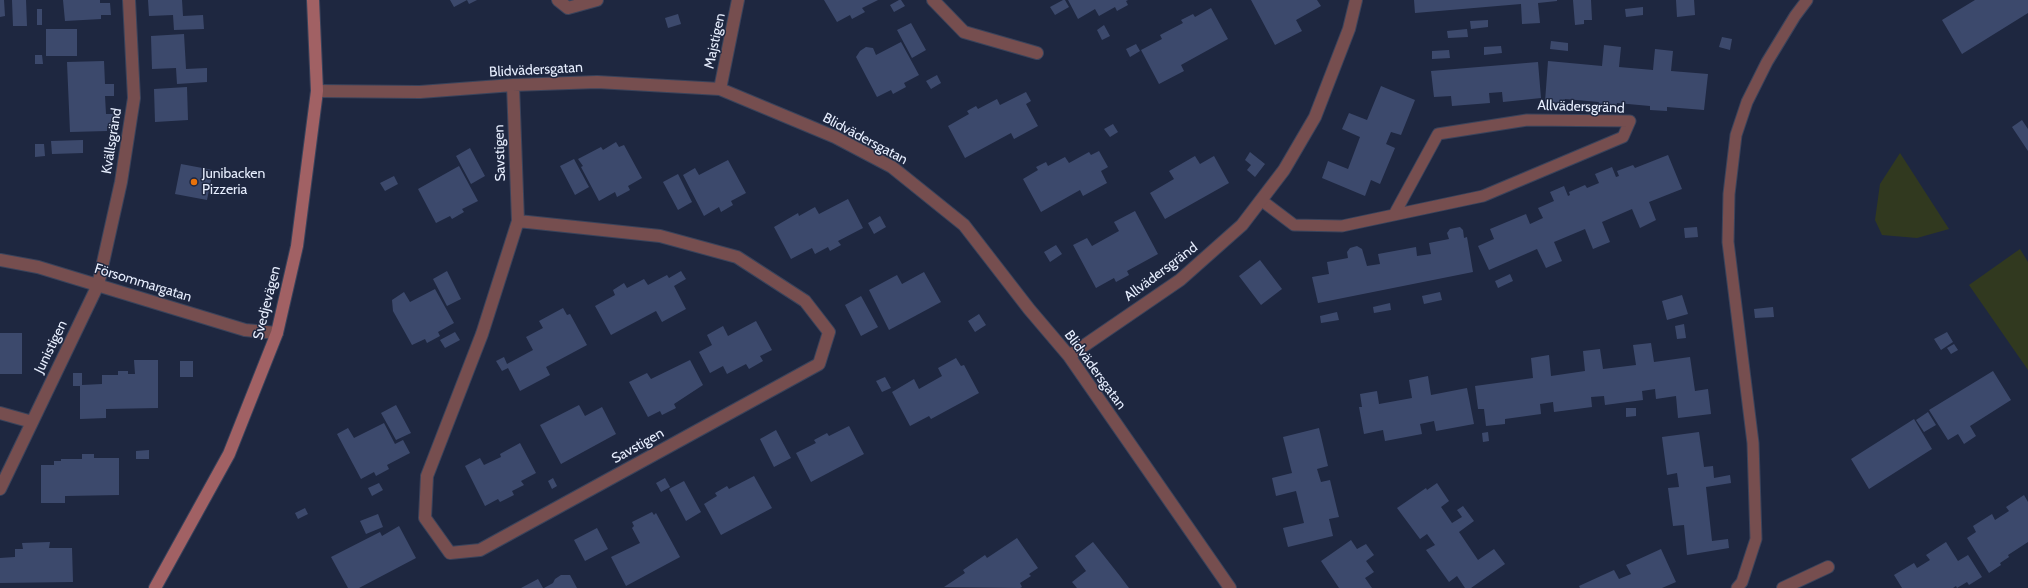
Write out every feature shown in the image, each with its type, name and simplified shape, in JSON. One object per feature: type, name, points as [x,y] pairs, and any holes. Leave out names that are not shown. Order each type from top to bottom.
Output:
[{"type":"street","name":"Kvällsgränd","points":[[98,285],[121,182],[134,98],[129,0]]},
{"type":"street","name":"Svedjevägen","points":[[155,588],[229,454],[277,333],[297,246],[317,91],[313,0]]},
{"type":"street","points":[[558,0],[568,8],[597,0]]},
{"type":"street","name":"Majstigen","points":[[720,89],[738,0]]},
{"type":"street","points":[[933,0],[964,32],[1037,53]]},
{"type":"street","name":"Allvädersgränd","points":[[1069,356],[1180,280],[1242,225],[1284,170],[1315,117],[1349,29],[1356,0]]},
{"type":"street","name":"Blidvädersgatan","points":[[317,91],[420,92],[513,85],[597,82],[720,89],[835,137],[892,167],[964,225],[1029,309],[1069,356],[1230,588]]},
{"type":"street","name":"Savstigen","points":[[513,85],[518,221],[482,334],[427,476],[425,518],[450,553],[480,550],[819,364],[829,332],[805,301],[737,257],[660,236],[518,221]]},
{"type":"street","name":"Försommargatan","points":[[0,260],[38,267],[246,330],[277,333]]},
{"type":"street","name":"Junistigen","points":[[0,489],[98,285]]},
{"type":"street","points":[[0,413],[32,422]]},
{"type":"street","points":[[1783,588],[1828,567]]},
{"type":"lane","points":[[1737,588],[1742,582],[1756,539],[1753,443],[1728,242],[1729,194],[1734,150],[1736,135],[1747,102],[1795,16],[1807,0]]},
{"type":"lane","name":"Allvädersgränd","points":[[1261,200],[1294,225],[1342,226],[1395,213],[1483,196],[1623,137],[1630,121],[1526,120],[1438,134],[1395,213]]},
{"type":"green space","points":[[1900,153],[1949,229],[1917,238],[1882,235],[1875,220],[1880,184]]},
{"type":"green space","points":[[2020,249],[2028,262],[2028,370],[1969,285]]},
{"type":"building","points":[[0,0],[4,0],[5,16],[0,17]]},
{"type":"building","points":[[12,0],[26,0],[27,26],[13,26]]},
{"type":"building","points":[[63,0],[100,0],[100,3],[110,3],[111,15],[101,15],[101,19],[65,21]]},
{"type":"building","points":[[148,0],[182,0],[183,16],[203,15],[204,29],[174,30],[173,15],[149,16]]},
{"type":"building","points":[[450,0],[467,0],[454,7]]},
{"type":"building","points":[[467,0],[477,0],[469,4]]},
{"type":"building","points":[[824,0],[878,0],[862,8],[865,12],[852,19],[850,15],[837,22]]},
{"type":"building","points":[[901,0],[905,6],[894,12],[890,5]]},
{"type":"building","points":[[1065,0],[1069,7],[1055,15],[1050,7]]},
{"type":"building","points":[[1068,0],[1128,0],[1126,1],[1128,5],[1117,11],[1115,7],[1099,16],[1095,9],[1078,19]]},
{"type":"building","points":[[1251,0],[1317,0],[1321,6],[1296,20],[1302,31],[1275,45]]},
{"type":"building","points":[[1414,0],[1557,1],[1538,3],[1540,23],[1522,24],[1521,4],[1415,13]]},
{"type":"building","points":[[1573,0],[1591,0],[1592,20],[1584,20],[1584,24],[1575,25]]},
{"type":"building","points":[[1676,0],[1694,0],[1695,15],[1677,17]]},
{"type":"building","points":[[1975,0],[2028,0],[2028,13],[1962,54],[1942,20]]},
{"type":"building","points":[[1643,7],[1643,15],[1626,17],[1625,9]]},
{"type":"building","points":[[1211,8],[1228,39],[1181,65],[1184,71],[1159,84],[1141,50],[1162,39],[1160,35],[1183,23],[1181,20],[1193,14],[1195,17]]},
{"type":"building","points":[[37,9],[42,9],[42,25],[37,25]]},
{"type":"building","points":[[678,14],[681,24],[668,28],[665,18]]},
{"type":"building","points":[[1488,20],[1488,27],[1471,29],[1470,21]]},
{"type":"building","points":[[911,23],[926,50],[912,58],[897,30]]},
{"type":"building","points":[[1104,25],[1110,36],[1102,40],[1097,30]]},
{"type":"building","points":[[46,29],[77,29],[77,56],[46,56]]},
{"type":"building","points":[[1467,29],[1468,37],[1448,38],[1447,31]]},
{"type":"building","points":[[184,34],[186,69],[207,68],[207,82],[177,84],[176,68],[152,69],[151,36]]},
{"type":"building","points":[[1722,37],[1732,39],[1730,50],[1719,47]]},
{"type":"building","points":[[1551,41],[1568,43],[1568,51],[1550,49]]},
{"type":"building","points":[[901,42],[919,75],[904,83],[906,87],[893,94],[891,90],[877,97],[856,57],[860,51],[866,47],[873,48],[876,55]]},
{"type":"building","points":[[1136,44],[1140,51],[1130,57],[1126,49]]},
{"type":"building","points":[[1604,45],[1621,47],[1619,67],[1653,70],[1655,49],[1673,51],[1671,71],[1708,74],[1704,110],[1667,107],[1667,111],[1650,110],[1650,106],[1617,103],[1616,107],[1598,105],[1599,102],[1565,99],[1564,103],[1545,102],[1548,61],[1602,66]]},
{"type":"building","points":[[1501,46],[1502,53],[1484,55],[1484,47]]},
{"type":"building","points":[[1449,50],[1450,58],[1432,59],[1432,51]]},
{"type":"building","points":[[35,55],[42,55],[43,64],[35,64]]},
{"type":"building","points":[[104,61],[105,84],[114,84],[114,96],[105,96],[106,114],[116,114],[116,126],[107,126],[107,131],[70,132],[67,62]]},
{"type":"building","points":[[1538,62],[1541,98],[1503,102],[1502,92],[1489,93],[1490,103],[1452,106],[1451,96],[1434,97],[1431,71]]},
{"type":"building","points":[[937,75],[941,83],[931,89],[926,81]]},
{"type":"building","points":[[1381,86],[1415,100],[1401,135],[1391,132],[1386,144],[1395,148],[1380,184],[1371,180],[1365,196],[1322,178],[1328,161],[1348,169],[1360,137],[1342,129],[1349,113],[1367,120]]},
{"type":"building","points":[[187,87],[188,120],[155,122],[154,89]]},
{"type":"building","points":[[1026,92],[1031,101],[1026,104],[1038,126],[1014,139],[1011,133],[965,158],[948,126],[969,114],[967,111],[976,106],[978,109],[997,99],[1000,105]]},
{"type":"building","points":[[2022,120],[2028,129],[2028,151],[2012,127]]},
{"type":"building","points":[[1113,124],[1118,132],[1110,137],[1104,129]]},
{"type":"building","points":[[83,140],[83,153],[52,154],[51,141]]},
{"type":"building","points":[[616,142],[619,147],[624,145],[642,178],[628,186],[630,190],[617,197],[615,192],[599,201],[581,167],[583,166],[578,159],[601,147],[603,150]]},
{"type":"building","points":[[35,144],[44,144],[45,156],[35,157]]},
{"type":"building","points":[[470,148],[485,176],[471,184],[456,156]]},
{"type":"building","points":[[1099,151],[1108,167],[1101,171],[1107,183],[1083,196],[1080,190],[1041,212],[1023,179],[1038,170],[1036,167],[1046,162],[1048,166],[1065,157],[1069,163],[1089,152],[1091,155]]},
{"type":"building","points":[[1250,152],[1265,164],[1255,177],[1247,170],[1251,165],[1245,160]]},
{"type":"building","points":[[1668,155],[1682,189],[1649,202],[1656,220],[1640,228],[1632,209],[1602,222],[1610,242],[1593,249],[1585,229],[1554,242],[1562,261],[1546,268],[1537,249],[1489,270],[1478,246],[1494,239],[1490,229],[1526,214],[1530,224],[1543,218],[1538,208],[1554,201],[1550,192],[1564,186],[1568,196],[1570,195],[1569,192],[1585,185],[1587,188],[1599,183],[1595,174],[1612,167],[1616,177],[1619,176],[1617,171],[1633,165],[1635,168]]},
{"type":"building","points":[[1195,156],[1200,164],[1214,156],[1229,183],[1165,219],[1150,193],[1174,179],[1169,171]]},
{"type":"building","points":[[574,159],[589,187],[575,195],[560,166]]},
{"type":"building","points":[[728,160],[746,193],[731,201],[733,205],[721,212],[719,207],[704,216],[683,175],[695,168],[699,175]]},
{"type":"building","name":"Junibacken Pizzeria","points":[[181,164],[213,170],[207,200],[175,194]]},
{"type":"building","points":[[459,166],[478,201],[462,209],[464,212],[452,219],[450,216],[436,223],[418,189]]},
{"type":"building","points":[[678,174],[692,202],[678,210],[663,182]]},
{"type":"building","points":[[394,176],[398,184],[385,191],[380,183]]},
{"type":"building","points":[[848,199],[863,228],[838,241],[841,245],[830,251],[828,247],[815,254],[812,248],[791,259],[774,227],[798,213],[799,216],[815,207],[819,214]]},
{"type":"building","points":[[1135,211],[1158,254],[1127,271],[1129,275],[1116,282],[1114,278],[1096,288],[1073,245],[1087,238],[1092,246],[1119,231],[1114,222]]},
{"type":"building","points":[[880,216],[886,227],[874,234],[868,223]]},
{"type":"building","points":[[1460,227],[1463,230],[1464,238],[1467,237],[1473,272],[1318,303],[1312,277],[1329,274],[1327,262],[1348,258],[1347,252],[1350,248],[1357,246],[1362,249],[1367,266],[1380,264],[1378,254],[1416,247],[1417,256],[1431,254],[1429,243],[1449,239],[1447,233],[1450,229]]},
{"type":"building","points":[[1697,227],[1698,237],[1685,238],[1684,228]]},
{"type":"building","points":[[1056,245],[1062,254],[1050,262],[1044,252]]},
{"type":"building","points":[[1260,260],[1282,289],[1261,305],[1239,276]]},
{"type":"building","points":[[447,271],[461,299],[447,306],[433,279]]},
{"type":"building","points":[[681,271],[686,279],[674,286],[686,309],[662,322],[656,311],[611,335],[595,306],[615,295],[613,290],[624,283],[627,288],[644,279],[648,285],[667,275],[669,278]]},
{"type":"building","points":[[924,272],[941,302],[889,330],[869,290],[897,275],[902,284]]},
{"type":"building","points":[[1510,274],[1513,281],[1498,288],[1495,281]]},
{"type":"building","points":[[435,289],[454,323],[438,332],[440,336],[427,343],[425,339],[412,345],[393,311],[392,300],[404,292],[410,302]]},
{"type":"building","points":[[1440,292],[1442,300],[1424,304],[1422,296]]},
{"type":"building","points":[[1682,295],[1688,314],[1667,320],[1662,301]]},
{"type":"building","points":[[861,296],[878,327],[861,336],[845,305]]},
{"type":"building","points":[[1390,303],[1391,310],[1374,313],[1373,307]]},
{"type":"building","points":[[1773,307],[1774,317],[1755,318],[1754,309]]},
{"type":"building","points":[[563,308],[567,315],[570,314],[587,345],[546,367],[550,375],[520,391],[508,368],[502,371],[496,361],[504,357],[507,364],[533,350],[526,337],[543,328],[539,321]]},
{"type":"building","points":[[1337,312],[1339,320],[1321,323],[1320,316]]},
{"type":"building","points":[[979,314],[986,325],[975,332],[968,321]]},
{"type":"building","points":[[756,321],[772,350],[760,356],[763,361],[749,369],[746,364],[727,374],[723,366],[710,373],[699,352],[712,345],[707,335],[723,326],[728,336]]},
{"type":"building","points":[[1684,324],[1686,338],[1677,339],[1675,326]]},
{"type":"building","points":[[455,332],[460,340],[445,348],[440,340]]},
{"type":"building","points":[[1947,332],[1953,342],[1941,350],[1934,339]]},
{"type":"building","points":[[0,333],[22,333],[22,374],[0,374]]},
{"type":"building","points":[[1651,343],[1654,362],[1690,357],[1695,391],[1708,389],[1711,414],[1678,418],[1676,396],[1656,399],[1655,389],[1642,391],[1643,400],[1605,405],[1604,396],[1591,397],[1592,407],[1554,412],[1553,402],[1540,404],[1541,414],[1505,419],[1505,424],[1486,426],[1484,409],[1478,409],[1475,386],[1533,378],[1531,358],[1549,355],[1551,376],[1585,371],[1583,351],[1600,349],[1603,369],[1636,365],[1633,345]]},
{"type":"building","points":[[1954,344],[1958,350],[1951,354],[1947,348]]},
{"type":"building","points":[[956,358],[961,366],[964,365],[979,393],[931,419],[929,416],[910,426],[892,392],[914,379],[919,389],[942,376],[938,368]]},
{"type":"building","points":[[134,360],[158,360],[158,408],[106,409],[106,418],[80,419],[80,386],[73,386],[73,373],[82,373],[82,385],[102,384],[102,375],[118,375],[118,371],[128,371],[128,374],[135,374]]},
{"type":"building","points":[[690,360],[703,385],[674,404],[676,408],[662,415],[660,411],[648,417],[629,382],[647,373],[651,379]]},
{"type":"building","points":[[180,361],[193,361],[193,377],[180,377]]},
{"type":"building","points":[[1993,371],[2011,400],[1970,426],[1976,436],[1964,444],[1958,434],[1948,440],[1929,410]]},
{"type":"building","points":[[1428,376],[1431,395],[1467,388],[1474,424],[1436,431],[1434,421],[1420,424],[1422,434],[1385,441],[1383,430],[1364,434],[1359,407],[1362,407],[1360,394],[1377,391],[1379,404],[1412,398],[1409,380]]},
{"type":"building","points":[[885,377],[891,388],[882,392],[876,381]]},
{"type":"building","points":[[396,405],[411,433],[396,440],[381,413]]},
{"type":"building","points":[[579,405],[585,416],[602,407],[616,434],[561,464],[540,425]]},
{"type":"building","points":[[1626,408],[1636,408],[1636,416],[1626,417]]},
{"type":"building","points":[[1928,412],[1936,425],[1924,432],[1916,420]]},
{"type":"building","points":[[1914,419],[1932,449],[1869,489],[1851,459]]},
{"type":"building","points":[[384,423],[395,444],[403,440],[410,453],[387,465],[389,469],[376,476],[374,472],[361,479],[337,434],[348,428],[354,438]]},
{"type":"building","points":[[849,426],[864,454],[811,482],[796,453],[816,443],[814,440],[827,433],[829,436]]},
{"type":"building","points":[[1319,428],[1328,466],[1317,469],[1321,482],[1330,480],[1339,517],[1329,519],[1333,536],[1288,547],[1283,528],[1304,523],[1296,491],[1276,496],[1272,478],[1292,473],[1283,437]]},
{"type":"building","points":[[776,430],[791,458],[774,467],[760,439]]},
{"type":"building","points":[[1488,432],[1489,441],[1483,442],[1482,433]]},
{"type":"building","points":[[1699,432],[1704,467],[1713,466],[1714,478],[1730,475],[1731,483],[1706,487],[1712,541],[1728,539],[1729,548],[1687,555],[1684,525],[1673,526],[1668,488],[1679,487],[1677,473],[1667,475],[1662,437]]},
{"type":"building","points":[[520,443],[536,473],[521,481],[524,485],[512,491],[514,495],[500,502],[498,499],[485,506],[465,466],[480,458],[484,465],[501,457],[500,454]]},
{"type":"building","points":[[149,450],[149,459],[136,459],[136,451]]},
{"type":"building","points":[[82,454],[94,454],[94,458],[119,458],[119,495],[65,496],[65,503],[41,503],[41,465],[54,465],[54,461],[61,461],[61,459],[82,459]]},
{"type":"building","points":[[754,476],[772,508],[721,535],[704,504],[717,496],[715,493],[727,486],[729,489]]},
{"type":"building","points":[[553,478],[557,486],[552,489],[548,481]]},
{"type":"building","points":[[665,478],[670,487],[661,492],[656,483]]},
{"type":"building","points":[[684,481],[701,512],[686,521],[669,489]]},
{"type":"building","points":[[379,483],[383,490],[372,496],[368,488]]},
{"type":"building","points":[[1437,483],[1449,501],[1441,507],[1452,523],[1462,517],[1457,510],[1463,506],[1474,521],[1459,532],[1478,560],[1494,549],[1505,564],[1471,588],[1465,588],[1457,576],[1449,582],[1426,550],[1435,545],[1427,534],[1420,539],[1397,508],[1426,488],[1427,490]]},
{"type":"building","points":[[2024,495],[2028,502],[2028,542],[2008,555],[2009,557],[2000,563],[2001,565],[1989,573],[1967,538],[1976,532],[1973,526],[1992,514],[1995,520],[2009,511],[2006,507]]},
{"type":"building","points":[[305,508],[308,514],[298,519],[295,513]]},
{"type":"building","points":[[652,512],[654,515],[656,513],[680,557],[626,586],[611,557],[640,543],[632,528],[634,526],[632,522]]},
{"type":"building","points":[[378,514],[383,527],[366,534],[360,521]]},
{"type":"building","points":[[399,526],[416,558],[359,588],[348,588],[331,557],[380,532],[382,536]]},
{"type":"building","points":[[597,528],[608,549],[585,561],[574,540]]},
{"type":"building","points":[[1017,538],[1038,568],[1029,574],[1031,576],[1020,583],[1022,587],[944,587],[965,573],[963,570],[985,555],[987,558]]},
{"type":"building","points":[[1351,540],[1357,549],[1366,544],[1374,555],[1366,561],[1374,572],[1365,578],[1372,588],[1339,588],[1321,561]]},
{"type":"building","points":[[50,542],[49,548],[72,548],[73,582],[0,583],[0,558],[15,557],[15,549],[23,549],[22,543]]},
{"type":"building","points":[[1093,542],[1129,588],[1077,588],[1072,582],[1086,571],[1075,556]]},
{"type":"building","points":[[1946,542],[1958,561],[1968,555],[1982,577],[1969,585],[1967,582],[1957,588],[1956,586],[1953,588],[1902,588],[1894,575],[1914,563],[1917,568],[1930,560],[1926,555]]},
{"type":"building","points":[[1661,549],[1676,582],[1662,588],[1580,588],[1579,586],[1614,570],[1619,579],[1631,574],[1626,565]]},
{"type":"building","points":[[561,575],[570,575],[577,588],[544,588],[553,583],[555,579]]},
{"type":"building","points":[[538,579],[543,588],[521,588]]},
{"type":"place","name":"Junibacken Pizzeria","points":[[194,182]]}]
